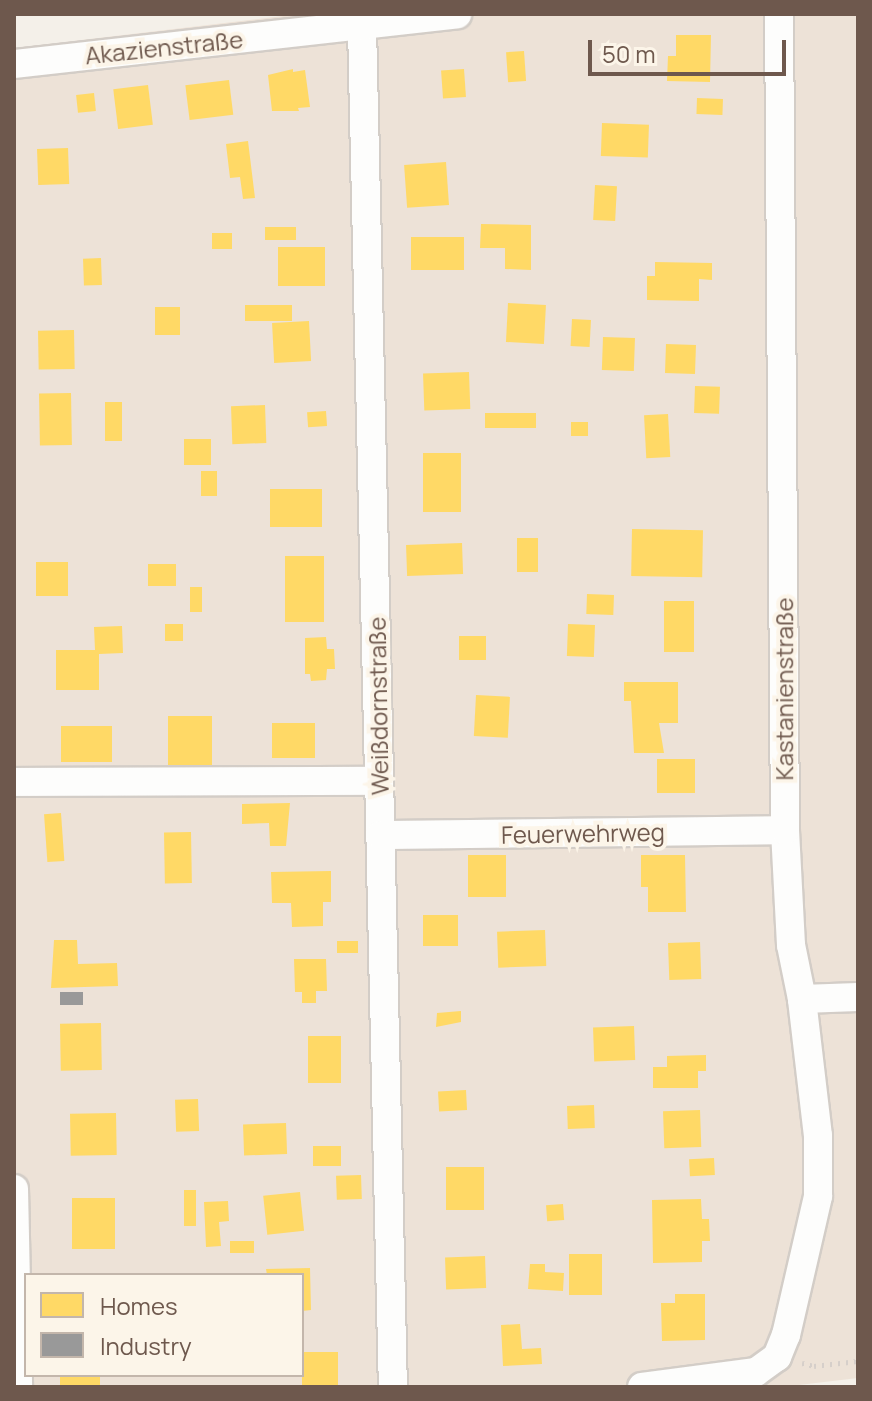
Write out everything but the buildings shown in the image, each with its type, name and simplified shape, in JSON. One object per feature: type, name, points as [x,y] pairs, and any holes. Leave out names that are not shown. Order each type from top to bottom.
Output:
[{"type":"street","name":"Akazienstraße","points":[[14,64],[457,14]]},
{"type":"street","name":"Kastanienstraße","points":[[777,1357],[786,1335],[818,1196],[818,1136],[802,999],[791,945],[785,830],[779,14]]},
{"type":"street","name":"Weißdornstraße","points":[[362,26],[393,1387]]},
{"type":"street","points":[[14,782],[379,781]]},
{"type":"street","name":"Feuerwehrweg","points":[[381,835],[785,830]]},
{"type":"street","points":[[802,999],[858,997]]},
{"type":"street","points":[[14,1189],[18,1387]]},
{"type":"street","points":[[642,1387],[756,1372],[777,1357]]},
{"type":"path","points":[[777,1357],[814,1366],[858,1361]]},
{"type":"shaded area","points":[[301,14],[858,14],[858,1378],[782,1387],[14,1387],[14,48]]}]
